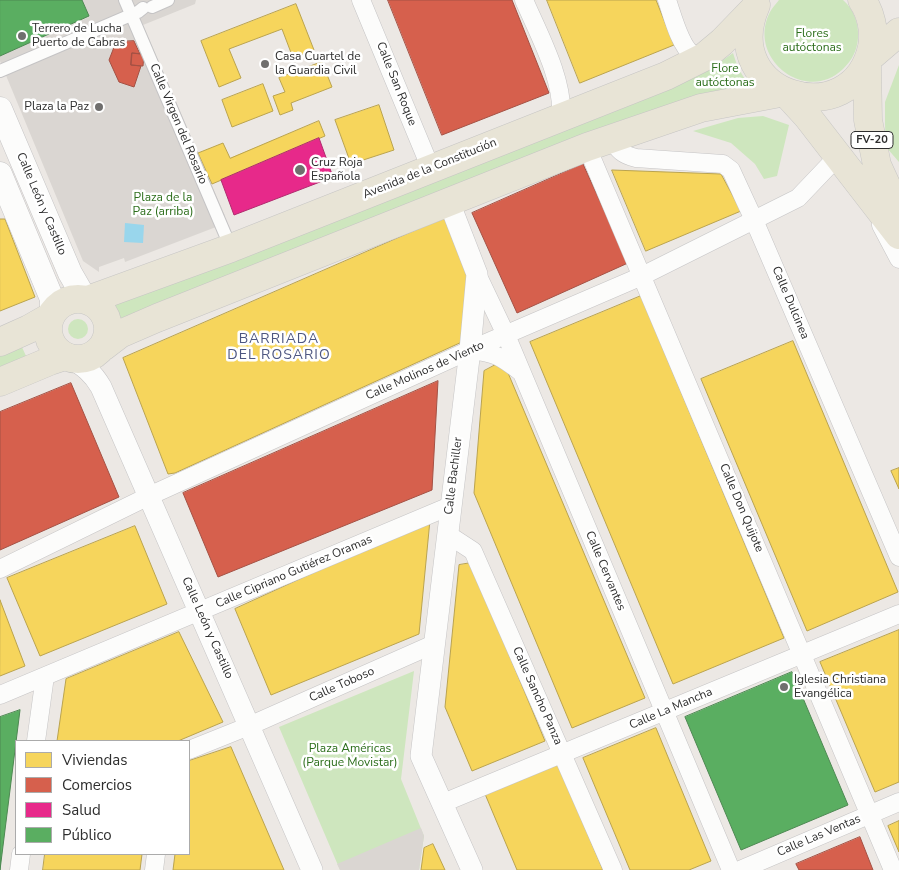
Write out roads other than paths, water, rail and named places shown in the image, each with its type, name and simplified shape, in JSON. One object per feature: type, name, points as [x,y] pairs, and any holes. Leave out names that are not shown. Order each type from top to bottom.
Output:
[{"type":"main road","points":[[757,3],[749,23],[748,41],[754,61],[765,79],[774,86],[799,97],[814,98],[833,94],[850,84],[860,75],[868,60],[873,41],[873,25],[862,0]]},
{"type":"main road","name":"Avenida de la Constitución","points":[[87,299],[231,248],[666,76],[704,57],[722,42],[757,3]]},
{"type":"main road","points":[[868,60],[899,32]]},
{"type":"main road","name":"FV-20","points":[[868,60],[868,120],[879,176],[899,234]]},
{"type":"main road","points":[[0,382],[50,361],[68,357],[86,359],[120,334],[157,318],[599,143],[701,108],[785,92]]},
{"type":"main road","name":"FV-20","points":[[785,92],[807,116],[838,156],[879,176],[899,213]]},
{"type":"main road","name":"Calle León y Castillo","points":[[0,109],[70,273],[87,299]]},
{"type":"main road","name":"Calle León y Castillo","points":[[0,174],[8,207],[52,299],[51,315]]},
{"type":"main road","points":[[0,342],[29,330],[51,315],[66,300],[76,298],[87,299],[100,308],[107,317],[108,333],[102,348]]},
{"type":"main road","points":[[51,315],[48,332],[50,341],[56,350],[68,357]]},
{"type":"street","name":"Calle Virgen del Rosario","points":[[125,0],[231,248]]},
{"type":"street","points":[[0,71],[168,0]]},
{"type":"street","name":"Calle San Roque","points":[[361,0],[431,168]]},
{"type":"street","points":[[524,0],[558,84],[562,104],[561,117]]},
{"type":"street","points":[[667,0],[685,47],[696,56],[704,57]]},
{"type":"street","name":"Calle Dulcinea","points":[[599,143],[617,149],[626,156],[723,164],[731,170],[899,557]]},
{"type":"street","name":"Calle Don Quijote","points":[[599,143],[642,276],[893,870]]},
{"type":"street","name":"Calle Molinos de Viento","points":[[0,569],[149,496],[470,350],[642,276],[798,198],[838,156]]},
{"type":"street","points":[[879,176],[899,259]]},
{"type":"street","name":"Calle Bachiller","points":[[444,803],[421,756],[470,350],[477,274],[449,202]]},
{"type":"street","name":"Calle Cervantes","points":[[477,274],[506,335],[731,870]]},
{"type":"street","name":"Calle León y Castillo","points":[[102,348],[99,372],[102,387]]},
{"type":"street","points":[[470,350],[501,357],[521,372]]},
{"type":"street","name":"Calle León y Castillo","points":[[68,357],[94,374],[102,387],[312,870]]},
{"type":"street","name":"Calle Cipriano Gutiérez Oramas","points":[[0,695],[450,506]]},
{"type":"street","name":"Calle Sancho Panza","points":[[447,534],[473,551],[613,870]]},
{"type":"street","name":"Calle La Mancha","points":[[444,803],[899,614]]},
{"type":"street","name":"Calle Toboso","points":[[190,750],[250,726],[434,644]]},
{"type":"street","points":[[36,740],[45,676]]},
{"type":"street","name":"Calle Las Ventas","points":[[740,870],[899,802]]},
{"type":"street","points":[[444,803],[472,870]]},
{"type":"street","points":[[19,870],[21,855]]},
{"type":"street","points":[[154,870],[156,855]]},
{"type":"water","points":[[125,223],[144,225],[143,243],[124,242]]},
{"type":"place","name":"Terrero de Lucha Puerto de Cabras","points":[[22,36]]},
{"type":"place","name":"Casa Cuartel de la Guardia Civil","points":[[265,64]]},
{"type":"place","name":"Plaza la Paz","points":[[99,107]]},
{"type":"place","name":"Cruz Roja Española","points":[[300,170]]},
{"type":"place","name":"Iglesia Christiana Evangélica","points":[[784,687]]},
{"type":"district","name":"BARRIADA DEL ROSARIO","points":[[279,348]]},
{"type":"park label","name":"Flores autóctonas","points":[[812,41]]},
{"type":"park label","name":"Flore autóctonas","points":[[725,76]]},
{"type":"park label","name":"Plaza de la Paz (arriba)","points":[[163,205]]},
{"type":"park label","name":"Plaza Américas (Parque Movistar)","points":[[350,756]]}]
